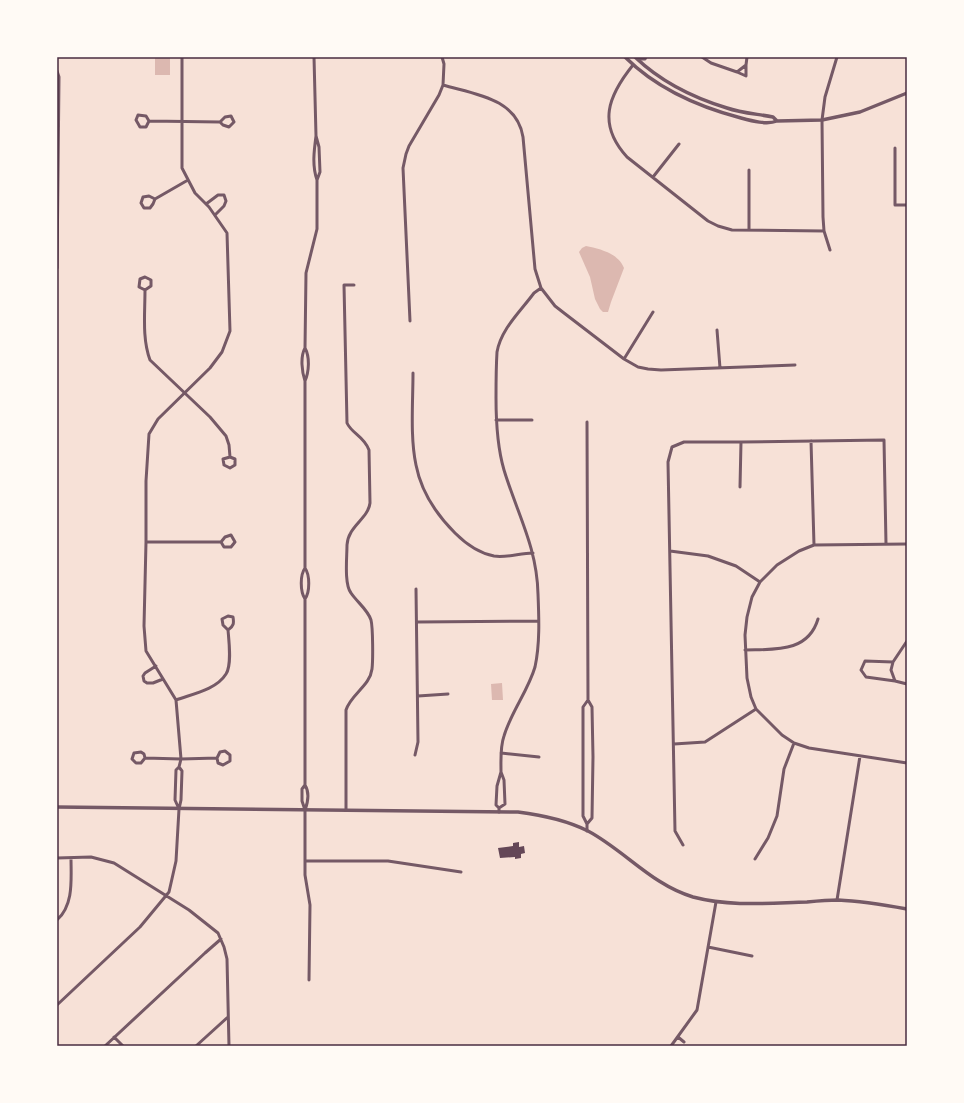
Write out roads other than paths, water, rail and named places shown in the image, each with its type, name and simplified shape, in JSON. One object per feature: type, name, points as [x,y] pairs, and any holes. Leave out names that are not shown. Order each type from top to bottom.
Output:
[{"type":"street","points":[[179,809],[175,800],[176,770],[179,768],[180,760],[176,700],[146,651],[144,619],[146,480],[149,434],[158,419],[210,368],[222,352],[230,331],[227,233],[206,204],[195,192],[182,168],[182,57]]},
{"type":"street","points":[[309,980],[310,905],[305,874],[305,810],[308,798],[308,789],[305,785],[305,599],[308,594],[308,572],[305,568],[305,381],[303,375],[302,353],[305,348],[306,273],[317,229],[318,180],[314,171],[314,148],[316,136],[314,57]]},
{"type":"street","points":[[410,321],[403,168],[409,146],[439,95],[443,85],[444,64],[442,57]]},
{"type":"street","points":[[625,57],[633,65],[671,91],[712,110],[751,121],[773,123],[778,120],[822,120],[860,112],[907,92]]},
{"type":"street","points":[[637,58],[646,57]]},
{"type":"street","points":[[702,57],[711,63],[746,76],[746,57]]},
{"type":"street","points":[[830,250],[824,231],[822,120],[825,97],[837,57]]},
{"type":"street","points":[[637,58],[620,80],[612,95],[610,105],[610,125],[614,138],[627,156],[708,221],[718,226],[732,230],[824,231]]},
{"type":"street","points":[[637,58],[652,72],[688,93],[728,109],[773,117],[778,120]]},
{"type":"street","points":[[737,72],[746,65]]},
{"type":"street","points":[[57,71],[59,77],[57,268]]},
{"type":"street","points":[[443,85],[490,99],[503,105],[518,120],[522,127],[535,269],[541,288],[559,310],[624,359],[638,367],[661,370],[795,365]]},
{"type":"street","points":[[138,115],[146,116],[149,121],[146,127],[140,127],[136,120],[138,115]]},
{"type":"street","points":[[149,121],[220,122],[229,127],[234,122],[231,116],[224,117],[220,122]]},
{"type":"street","points":[[652,176],[679,144]]},
{"type":"street","points":[[895,148],[895,205],[907,205]]},
{"type":"street","points":[[749,170],[749,230]]},
{"type":"street","points":[[155,199],[149,196],[143,197],[141,203],[144,208],[150,208],[155,199],[188,180]]},
{"type":"street","points":[[206,204],[218,195],[224,195],[226,201],[224,206],[215,216]]},
{"type":"street","points":[[145,277],[151,280],[151,286],[145,290],[139,287],[140,279],[145,277]]},
{"type":"street","points":[[346,810],[346,710],[352,697],[367,682],[372,671],[371,620],[351,593],[347,581],[348,538],[354,527],[368,510],[370,503],[369,450],[363,439],[346,423],[344,285],[354,285]]},
{"type":"street","points":[[499,810],[496,805],[497,786],[501,772],[501,753],[504,737],[534,667],[538,649],[538,579],[533,553],[504,470],[497,438],[496,364],[499,343],[504,333],[534,293],[541,288]]},
{"type":"street","points":[[145,290],[144,334],[150,360],[210,417],[226,436],[229,445],[230,457]]},
{"type":"street","points":[[624,359],[654,312]]},
{"type":"street","points":[[718,330],[720,368]]},
{"type":"street","points":[[413,373],[413,439],[416,466],[426,495],[434,507],[461,539],[472,548],[482,553],[494,556],[510,556],[533,553]]},
{"type":"street","points":[[496,420],[532,420]]},
{"type":"street","points":[[587,422],[588,700],[592,707],[593,757],[592,818],[587,824]]},
{"type":"street","points":[[811,440],[814,545]]},
{"type":"street","points":[[683,845],[675,831],[668,462],[672,447],[684,442],[884,440],[886,544]]},
{"type":"street","points":[[740,487],[741,442]]},
{"type":"street","points":[[231,535],[235,542],[230,547],[224,547],[221,542],[225,537],[231,535]]},
{"type":"street","points":[[146,542],[221,542]]},
{"type":"street","points":[[907,544],[814,545],[800,551],[777,564],[760,582],[752,596],[745,626],[747,678],[756,709],[782,735],[794,743],[808,748],[907,763]]},
{"type":"street","points":[[670,551],[708,556],[736,566],[760,582]]},
{"type":"street","points":[[305,568],[302,572],[302,594],[305,599]]},
{"type":"street","points":[[415,755],[418,742],[416,589]]},
{"type":"street","points":[[176,700],[214,686],[226,674],[229,659],[228,630],[223,625],[222,619],[228,616],[233,617],[234,623],[233,627],[228,630]]},
{"type":"street","points":[[745,650],[783,648],[797,644],[812,633],[818,619]]},
{"type":"street","points":[[417,622],[538,621]]},
{"type":"street","points":[[895,681],[891,670],[893,662],[907,641]]},
{"type":"street","points":[[893,662],[865,661],[861,670],[866,677],[907,684]]},
{"type":"street","points":[[156,666],[145,673],[143,676],[144,681],[147,683],[153,683],[163,679]]},
{"type":"street","points":[[418,696],[448,694]]},
{"type":"street","points":[[587,831],[587,824],[583,816],[583,707],[588,700]]},
{"type":"street","points":[[674,744],[705,742],[756,709]]},
{"type":"street","points":[[755,859],[768,838],[777,816],[784,769],[794,743]]},
{"type":"street","points":[[225,751],[230,755],[230,761],[223,765],[218,763],[217,758],[220,752],[225,751]]},
{"type":"street","points":[[141,752],[144,754],[145,758],[142,763],[136,763],[132,759],[134,753],[141,752]]},
{"type":"street","points":[[501,753],[539,757]]},
{"type":"street","points":[[837,900],[860,756]]},
{"type":"street","points":[[145,758],[180,760],[217,758]]},
{"type":"street","points":[[57,1005],[140,926],[169,892],[176,861],[179,809],[181,800],[182,770],[179,768]]},
{"type":"street","points":[[499,810],[505,804],[504,780],[501,772]]},
{"type":"street","points":[[57,807],[305,810],[499,810],[518,812],[567,822],[587,831],[649,875],[664,884],[691,896],[716,902],[750,904],[837,900],[907,909]]},
{"type":"street","points":[[57,858],[91,857],[114,863],[189,910],[218,933],[227,959],[229,1046]]},
{"type":"street","points":[[57,920],[65,911],[70,891],[71,858]]},
{"type":"street","points":[[305,860],[388,860],[461,872]]},
{"type":"street","points":[[671,1046],[697,1010],[716,902]]},
{"type":"street","points":[[105,1046],[221,939]]},
{"type":"street","points":[[708,947],[752,956]]},
{"type":"street","points":[[196,1046],[228,1017]]},
{"type":"street","points":[[114,1037],[122,1046]]},
{"type":"street","points":[[678,1037],[684,1042]]}]
